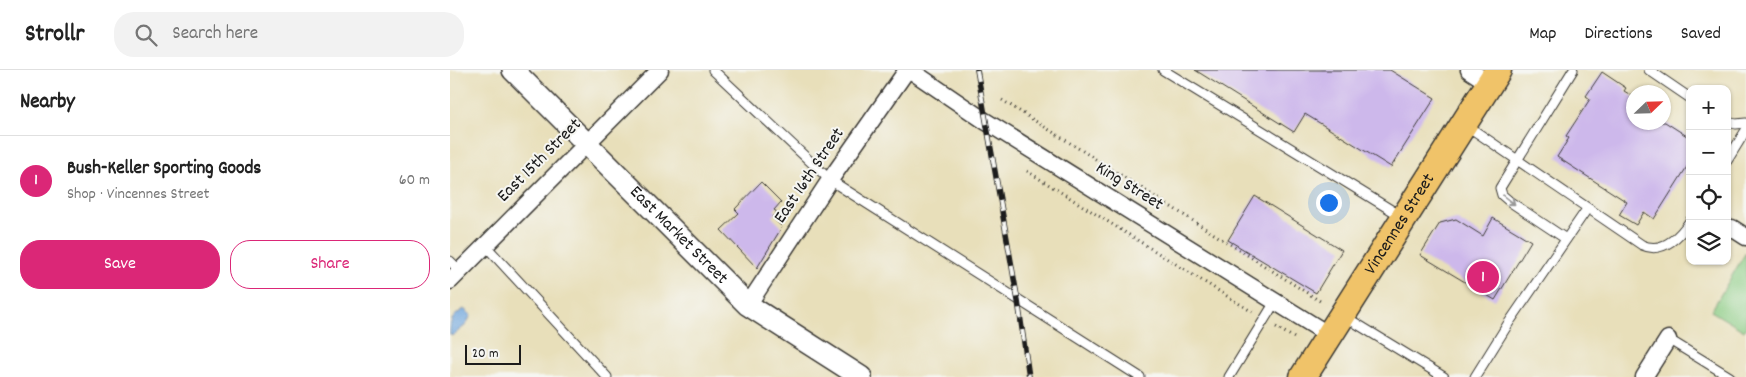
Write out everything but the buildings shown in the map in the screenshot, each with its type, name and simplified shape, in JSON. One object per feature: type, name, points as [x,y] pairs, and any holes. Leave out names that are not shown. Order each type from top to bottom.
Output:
[{"type":"main road","name":"Vincennes Street","points":[[1303,377],[1464,124],[1485,74]]},
{"type":"street","name":"East Market Street","points":[[514,70],[748,305],[849,374]]},
{"type":"street","name":"East 15th Street","points":[[453,271],[485,245],[660,70]]},
{"type":"street","name":"East 16th Street","points":[[748,305],[830,180],[909,70]]},
{"type":"street","name":"King Street","points":[[909,70],[985,121],[1275,302],[1335,325]]},
{"type":"street","points":[[1644,377],[1668,339]]},
{"type":"lane","points":[[713,70],[830,180],[1140,377]]},
{"type":"lane","points":[[1163,70],[1404,218]]},
{"type":"lane","points":[[1566,239],[1502,195],[1500,188],[1573,70]]},
{"type":"lane","points":[[1649,70],[1686,95]]},
{"type":"lane","points":[[1731,123],[1746,123]]},
{"type":"lane","points":[[1464,124],[1642,245],[1651,249],[1675,239],[1686,226]]},
{"type":"lane","points":[[1731,154],[1746,130]]},
{"type":"lane","points":[[1475,377],[1508,324],[1587,209]]},
{"type":"lane","points":[[485,245],[606,377]]},
{"type":"lane","points":[[1229,377],[1275,302]]},
{"type":"lane","points":[[1335,325],[1444,377]]},
{"type":"lane","points":[[1668,339],[1730,377]]},
{"type":"path","points":[[1002,100],[1320,301]]},
{"type":"path","points":[[1027,171],[1296,339]]},
{"type":"green space","points":[[1746,252],[1746,329],[1744,331],[1711,311]]},
{"type":"water","points":[[464,309],[471,315],[466,325],[452,336],[450,334],[451,322],[454,316]]},
{"type":"railway","points":[[977,70],[1018,301],[1029,377]]},
{"type":"place","name":"Bush-Keller Sporting Goods","points":[[1483,277]]}]
